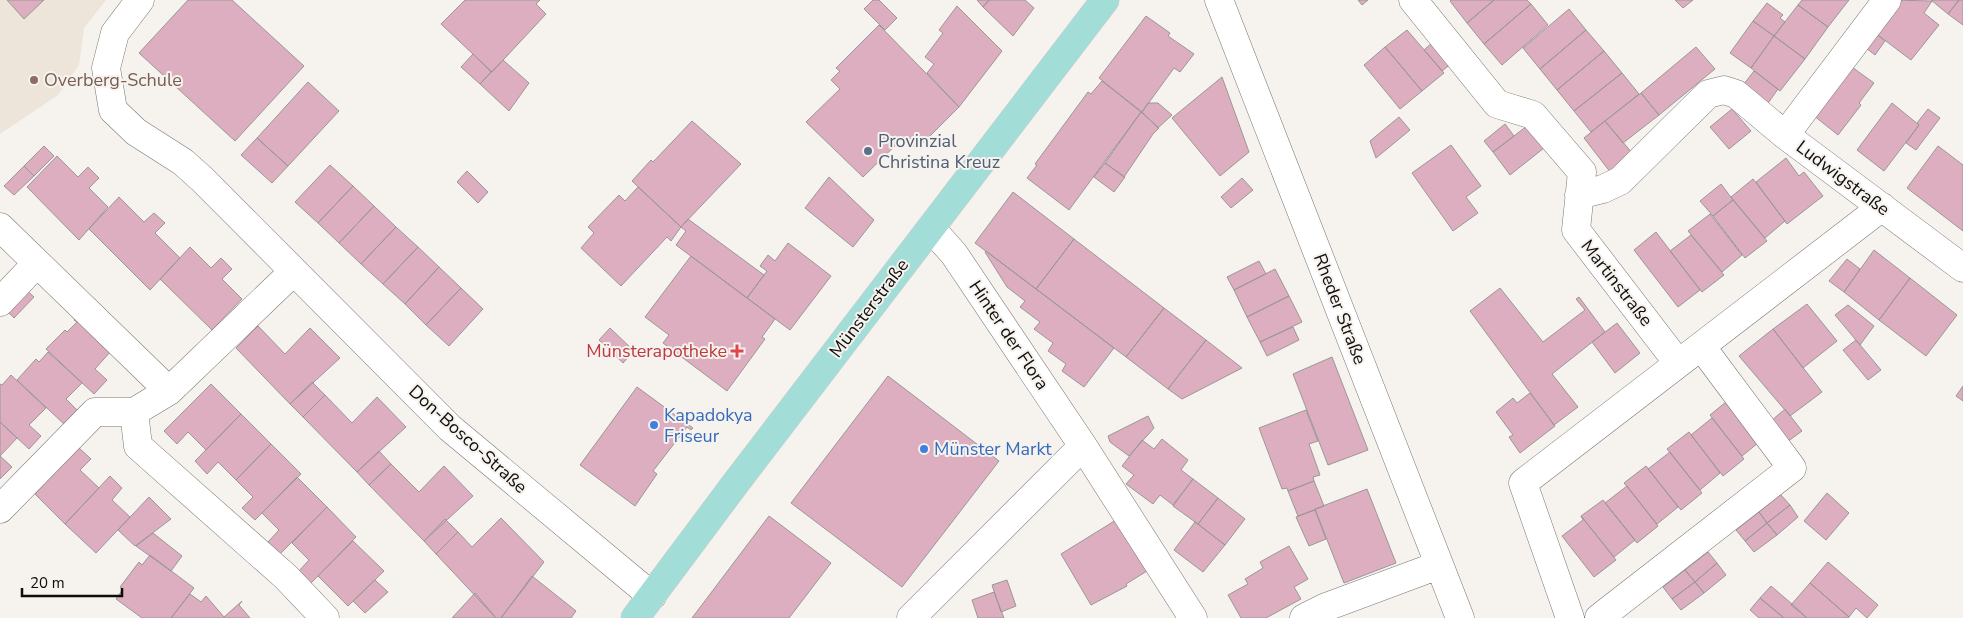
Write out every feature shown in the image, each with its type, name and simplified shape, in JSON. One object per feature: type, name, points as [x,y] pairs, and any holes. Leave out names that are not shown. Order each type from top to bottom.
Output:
[{"type":"main road","name":"Münsterstraße","points":[[635,618],[1105,0]]},
{"type":"street","name":"Don-Bosco-Straße","points":[[140,0],[115,32],[106,68],[114,110],[136,132],[176,158],[203,180],[450,428],[652,596]]},
{"type":"street","name":"Rheder Straße","points":[[1220,0],[1460,618]]},
{"type":"street","name":"Martinstraße","points":[[1413,0],[1497,104],[1533,115],[1582,172],[1576,230],[1678,363]]},
{"type":"street","name":"Ludwigstraße","points":[[1886,0],[1786,136],[1963,268]]},
{"type":"street","points":[[1579,195],[1603,189],[1620,181],[1708,94],[1724,90],[1736,94],[1786,136]]},
{"type":"street","points":[[1570,618],[1522,482],[1882,207]]},
{"type":"street","points":[[0,228],[169,391]]},
{"type":"street","name":"Hinter der Flora","points":[[931,228],[954,254],[1083,446],[1193,618]]},
{"type":"street","points":[[0,302],[37,263]]},
{"type":"street","points":[[0,509],[95,412],[134,412],[169,391],[293,272]]},
{"type":"street","points":[[1599,618],[1792,468],[1701,346]]},
{"type":"street","points":[[134,412],[138,446],[286,577],[325,618]]},
{"type":"street","points":[[911,618],[1083,446]]},
{"type":"street","points":[[1304,618],[1326,607],[1439,565]]},
{"type":"shaded area","name":"Overberg-Schule","points":[[0,0],[106,0],[84,28],[79,65],[58,95],[0,134]]},
{"type":"building","points":[[7,0],[44,0],[24,19]]},
{"type":"building","points":[[188,0],[232,0],[304,66],[235,141],[139,53]]},
{"type":"building","points":[[465,0],[540,0],[536,4],[546,14],[492,72],[441,24]]},
{"type":"building","points":[[873,0],[879,0],[897,18],[885,30],[864,9]]},
{"type":"building","points":[[977,0],[989,0],[983,7]]},
{"type":"building","points":[[989,0],[1025,0],[1034,8],[1013,36],[983,7]]},
{"type":"building","points":[[1358,0],[1368,0],[1362,5]]},
{"type":"building","points":[[1451,0],[1494,0],[1467,23]]},
{"type":"building","points":[[1494,0],[1527,0],[1531,4],[1484,44],[1467,23]]},
{"type":"building","points":[[1675,0],[1693,0],[1683,8]]},
{"type":"building","points":[[1802,0],[1849,0],[1828,27],[1798,5]]},
{"type":"building","points":[[1892,0],[1932,1],[1924,13],[1939,25],[1911,60],[1870,29]]},
{"type":"building","points":[[1931,0],[1959,0],[1948,14]]},
{"type":"building","points":[[1959,0],[1963,0],[1963,25],[1948,14]]},
{"type":"building","points":[[1767,3],[1783,15],[1780,18],[1785,22],[1774,36],[1753,21]]},
{"type":"building","points":[[1531,4],[1548,25],[1502,65],[1484,44]]},
{"type":"building","points":[[1798,5],[1828,27],[1805,59],[1774,36]]},
{"type":"building","points":[[957,6],[1002,51],[959,107],[927,73],[934,64],[925,57],[943,33],[939,30]]},
{"type":"building","points":[[1569,9],[1586,30],[1540,69],[1523,48]]},
{"type":"building","points":[[1146,16],[1170,33],[1168,36],[1194,54],[1180,72],[1174,68],[1142,112],[1099,78]]},
{"type":"building","points":[[1753,21],[1774,36],[1751,68],[1730,53]]},
{"type":"building","points":[[879,25],[959,107],[917,149],[904,137],[863,177],[806,122],[840,89],[831,80],[840,71],[836,68]]},
{"type":"building","points":[[1407,30],[1444,73],[1422,91],[1385,47]]},
{"type":"building","points":[[1586,30],[1604,51],[1557,90],[1540,69]]},
{"type":"building","points":[[1871,30],[1885,41],[1875,55],[1861,44]]},
{"type":"building","points":[[1774,36],[1805,59],[1780,91],[1751,68]]},
{"type":"building","points":[[1435,40],[1453,62],[1442,71],[1424,50]]},
{"type":"building","points":[[1385,47],[1422,91],[1400,109],[1364,65]]},
{"type":"building","points":[[1696,47],[1715,69],[1659,115],[1641,93]]},
{"type":"building","points":[[1604,51],[1622,73],[1574,111],[1557,90]]},
{"type":"building","points":[[473,54],[491,72],[480,84],[461,67]]},
{"type":"building","points":[[503,60],[529,83],[509,111],[480,84]]},
{"type":"building","points":[[1845,62],[1874,83],[1859,103],[1861,105],[1838,135],[1808,111]]},
{"type":"building","points":[[1754,71],[1778,89],[1766,106],[1744,84]]},
{"type":"building","points":[[1622,73],[1639,94],[1591,132],[1574,111]]},
{"type":"building","points":[[1222,77],[1249,152],[1220,176],[1172,118]]},
{"type":"building","points":[[1102,81],[1141,112],[1069,210],[1027,178],[1037,165],[1035,164],[1088,92],[1091,94]]},
{"type":"building","points":[[308,82],[339,111],[288,166],[257,138]]},
{"type":"building","points":[[1641,93],[1659,115],[1623,143],[1605,121]]},
{"type":"building","points":[[1148,103],[1158,103],[1172,115],[1158,128],[1142,112]]},
{"type":"building","points":[[1892,103],[1919,125],[1884,171],[1857,150]]},
{"type":"building","points":[[1732,109],[1751,131],[1729,149],[1710,127]]},
{"type":"building","points":[[1928,109],[1940,118],[1916,150],[1906,143],[1919,125],[1917,123]]},
{"type":"building","points":[[1141,112],[1159,128],[1124,177],[1105,163]]},
{"type":"building","points":[[1399,117],[1410,130],[1376,158],[1370,141]]},
{"type":"building","points":[[692,121],[741,164],[681,227],[632,181]]},
{"type":"building","points":[[1605,121],[1633,154],[1611,173],[1584,138]]},
{"type":"building","points":[[1505,124],[1514,136],[1493,152],[1484,141]]},
{"type":"building","points":[[1527,126],[1544,148],[1510,175],[1493,152]]},
{"type":"building","points":[[257,138],[288,166],[272,183],[241,155]]},
{"type":"building","points":[[1451,145],[1481,186],[1466,197],[1478,213],[1453,231],[1412,173]]},
{"type":"building","points":[[44,146],[54,156],[34,176],[24,166]]},
{"type":"building","points":[[1938,146],[1963,165],[1963,231],[1907,188]]},
{"type":"building","points":[[57,156],[78,177],[88,167],[99,178],[89,188],[108,207],[79,240],[27,187]]},
{"type":"building","points":[[1786,158],[1799,176],[1804,172],[1823,196],[1787,224],[1756,182]]},
{"type":"building","points":[[1105,163],[1125,177],[1114,192],[1094,177]]},
{"type":"building","points":[[330,165],[353,186],[318,223],[295,202]]},
{"type":"building","points":[[24,166],[34,176],[14,195],[4,186]]},
{"type":"building","points":[[467,171],[488,192],[478,203],[457,182]]},
{"type":"building","points":[[829,177],[874,220],[853,247],[805,208]]},
{"type":"building","points":[[1242,178],[1253,190],[1231,208],[1221,197]]},
{"type":"building","points":[[1753,179],[1785,221],[1765,238],[1731,197]]},
{"type":"building","points":[[1721,184],[1733,200],[1713,216],[1700,201]]},
{"type":"building","points":[[353,186],[374,206],[339,243],[318,223]]},
{"type":"building","points":[[638,187],[681,227],[671,241],[667,237],[621,286],[581,248],[594,233],[588,227],[619,195],[625,201]]},
{"type":"building","points":[[1013,192],[1074,239],[1036,289],[975,243]]},
{"type":"building","points":[[119,197],[144,222],[154,213],[165,223],[155,233],[180,258],[150,290],[89,229]]},
{"type":"building","points":[[1733,200],[1767,241],[1745,258],[1713,216]]},
{"type":"building","points":[[374,206],[396,227],[361,264],[339,243]]},
{"type":"building","points":[[1710,214],[1742,255],[1722,272],[1688,231]]},
{"type":"building","points":[[688,219],[764,275],[747,298],[676,245],[686,231],[681,227]]},
{"type":"building","points":[[396,227],[418,247],[383,284],[361,264]]},
{"type":"building","points":[[1656,232],[1700,290],[1678,307],[1634,250]]},
{"type":"building","points":[[1691,235],[1724,275],[1702,292],[1670,251]]},
{"type":"building","points":[[1074,239],[1164,308],[1126,357],[1036,289]]},
{"type":"building","points":[[788,243],[831,276],[790,330],[747,298],[767,271],[760,266],[768,255],[775,261]]},
{"type":"building","points":[[190,247],[211,268],[221,258],[232,269],[222,279],[242,299],[212,330],[160,279]]},
{"type":"building","points":[[418,247],[439,267],[405,304],[383,284]]},
{"type":"building","points":[[1874,250],[1910,278],[1879,320],[1844,292]]},
{"type":"building","points":[[986,251],[1114,348],[1084,387],[1062,371],[1066,364],[1048,351],[1053,343],[1034,329],[1040,322],[1020,307],[1025,301],[1007,287]]},
{"type":"building","points":[[691,256],[775,319],[762,337],[765,339],[727,391],[663,343],[669,335],[645,317]]},
{"type":"building","points":[[1847,259],[1860,269],[1844,292],[1829,281]]},
{"type":"building","points":[[1259,261],[1266,274],[1234,290],[1227,277]]},
{"type":"building","points":[[439,267],[461,288],[426,325],[405,304]]},
{"type":"building","points":[[1275,269],[1289,296],[1247,317],[1234,290]]},
{"type":"building","points":[[1910,278],[1957,315],[1926,356],[1879,320]]},
{"type":"building","points":[[23,287],[34,297],[14,318],[4,308]]},
{"type":"building","points":[[461,288],[483,309],[449,346],[426,325]]},
{"type":"building","points":[[1500,288],[1543,342],[1585,310],[1576,299],[1579,297],[1605,332],[1552,374],[1578,407],[1554,425],[1470,311]]},
{"type":"building","points":[[1289,296],[1302,322],[1260,342],[1247,317]]},
{"type":"building","points":[[1807,304],[1837,341],[1803,368],[1773,329]]},
{"type":"building","points":[[1848,305],[1874,326],[1860,345],[1835,315]]},
{"type":"building","points":[[1164,308],[1206,340],[1168,389],[1126,357]]},
{"type":"building","points":[[76,318],[111,351],[95,369],[107,380],[94,394],[46,349],[65,330],[67,332],[77,322],[74,320]]},
{"type":"building","points":[[1617,323],[1640,353],[1615,373],[1592,342]]},
{"type":"building","points":[[258,326],[285,354],[310,328],[340,358],[290,404],[236,348]]},
{"type":"building","points":[[1293,327],[1299,340],[1267,356],[1260,342]]},
{"type":"building","points":[[610,328],[634,351],[623,363],[599,340]]},
{"type":"building","points":[[1773,329],[1822,392],[1790,416],[1739,356]]},
{"type":"building","points":[[1206,340],[1242,368],[1182,399],[1168,389]]},
{"type":"building","points":[[1856,340],[1881,370],[1868,380],[1843,350]]},
{"type":"building","points":[[48,352],[82,383],[66,399],[78,411],[65,425],[17,380],[36,359],[39,362]]},
{"type":"building","points":[[1332,357],[1368,450],[1328,465],[1293,374]]},
{"type":"building","points":[[11,375],[46,408],[29,425],[41,436],[29,449],[0,422],[0,384],[2,385]]},
{"type":"building","points":[[888,376],[999,461],[902,587],[791,503]]},
{"type":"building","points":[[312,382],[325,395],[303,417],[290,404]]},
{"type":"building","points":[[211,384],[241,414],[206,450],[188,432],[177,444],[164,431]]},
{"type":"building","points":[[1963,386],[1963,401],[1956,396]]},
{"type":"building","points":[[637,387],[693,428],[691,430],[687,427],[653,471],[657,474],[635,506],[580,465]]},
{"type":"building","points":[[1530,393],[1555,426],[1520,453],[1509,437],[1513,435],[1496,412],[1513,398],[1517,403]]},
{"type":"building","points":[[325,395],[352,423],[377,397],[406,427],[357,472],[303,417]]},
{"type":"building","points":[[1732,397],[1764,438],[1742,456],[1710,415]]},
{"type":"building","points":[[1785,409],[1802,431],[1787,442],[1771,421]]},
{"type":"building","points":[[1306,410],[1318,441],[1309,444],[1320,475],[1313,477],[1314,481],[1288,491],[1287,488],[1282,489],[1259,428]]},
{"type":"building","points":[[241,414],[271,444],[236,480],[218,462],[207,474],[195,461]]},
{"type":"building","points":[[1148,416],[1154,428],[1129,456],[1110,442],[1108,436]]},
{"type":"building","points":[[1712,418],[1744,459],[1723,476],[1691,435]]},
{"type":"building","points":[[0,422],[17,438],[0,456]]},
{"type":"building","points":[[1689,432],[1720,473],[1700,490],[1667,449]]},
{"type":"building","points":[[1162,439],[1188,460],[1181,470],[1193,479],[1173,505],[1160,495],[1153,504],[1126,484],[1134,475],[1122,466],[1142,440],[1154,449]]},
{"type":"building","points":[[271,444],[301,474],[255,520],[242,508],[253,497],[236,480]]},
{"type":"building","points":[[78,447],[91,459],[80,470],[99,488],[65,524],[35,494]]},
{"type":"building","points":[[379,451],[391,464],[369,485],[357,472]]},
{"type":"building","points":[[1670,452],[1702,493],[1681,510],[1648,469]]},
{"type":"building","points":[[0,456],[12,467],[0,479]]},
{"type":"building","points":[[391,464],[419,492],[444,466],[473,496],[424,541],[369,485]]},
{"type":"building","points":[[1646,466],[1678,507],[1657,524],[1624,483]]},
{"type":"building","points":[[110,476],[122,488],[112,500],[130,517],[96,553],[65,524]]},
{"type":"building","points":[[297,477],[327,507],[280,554],[268,542],[279,530],[262,513]]},
{"type":"building","points":[[1193,479],[1218,498],[1198,524],[1173,506]]},
{"type":"building","points":[[1314,481],[1324,506],[1298,516],[1288,491]]},
{"type":"building","points":[[1627,486],[1658,526],[1637,543],[1605,503]]},
{"type":"building","points":[[1367,489],[1396,563],[1344,583],[1315,509]]},
{"type":"building","points":[[1827,493],[1849,513],[1826,540],[1804,521]]},
{"type":"building","points":[[1780,494],[1790,505],[1767,523],[1759,512]]},
{"type":"building","points":[[149,497],[171,519],[135,546],[118,530]]},
{"type":"building","points":[[1218,498],[1245,519],[1225,545],[1198,524]]},
{"type":"building","points":[[1603,500],[1635,540],[1614,557],[1581,516]]},
{"type":"building","points":[[1790,505],[1798,517],[1777,535],[1767,523]]},
{"type":"building","points":[[327,507],[356,537],[311,583],[298,572],[309,560],[292,543]]},
{"type":"building","points":[[1315,510],[1326,539],[1309,546],[1296,517]]},
{"type":"building","points":[[1759,512],[1767,523],[1745,541],[1736,530]]},
{"type":"building","points":[[769,516],[831,563],[789,618],[692,618]]},
{"type":"building","points":[[1581,516],[1616,560],[1594,577],[1562,536],[1583,520]]},
{"type":"building","points":[[501,518],[544,562],[501,618],[496,618],[436,554],[458,532],[472,547]]},
{"type":"building","points":[[445,519],[458,532],[436,554],[424,541]]},
{"type":"building","points":[[1116,520],[1147,571],[1126,584],[1127,586],[1091,605],[1061,554]]},
{"type":"building","points":[[1195,522],[1225,545],[1203,572],[1174,550]]},
{"type":"building","points":[[1767,523],[1777,535],[1754,552],[1745,541]]},
{"type":"building","points":[[153,533],[182,556],[171,571],[136,546]]},
{"type":"building","points":[[353,541],[384,571],[348,606],[318,576]]},
{"type":"building","points":[[1289,546],[1308,579],[1294,587],[1301,599],[1266,618],[1241,618],[1228,595],[1248,584],[1245,579],[1263,568],[1260,562]]},
{"type":"building","points":[[1708,552],[1717,563],[1695,582],[1685,570]]},
{"type":"building","points":[[150,555],[194,588],[171,618],[142,618],[116,599],[123,589],[120,587],[139,562],[142,565]]},
{"type":"building","points":[[1828,562],[1878,605],[1867,618],[1856,608],[1849,617],[1810,583]]},
{"type":"building","points":[[1717,563],[1726,575],[1704,593],[1695,582]]},
{"type":"building","points":[[1685,570],[1695,582],[1672,599],[1663,587]]},
{"type":"building","points":[[532,576],[576,611],[571,618],[501,618]]},
{"type":"building","points":[[375,580],[388,592],[365,613],[353,601]]},
{"type":"building","points":[[1007,580],[1016,606],[1001,612],[992,585]]},
{"type":"building","points":[[1695,582],[1704,593],[1681,610],[1672,599]]},
{"type":"building","points":[[1810,583],[1849,617],[1807,618],[1791,605]]},
{"type":"building","points":[[1771,586],[1807,618],[1784,618],[1760,598]]},
{"type":"building","points":[[994,592],[1004,618],[978,618],[972,600]]},
{"type":"building","points":[[475,593],[496,618],[452,618]]},
{"type":"building","points":[[190,594],[201,602],[206,596],[224,617],[242,601],[239,605],[250,618],[171,618]]},
{"type":"building","points":[[1760,598],[1784,618],[1759,618],[1750,610]]},
{"type":"place","name":"Overberg-Schule","points":[[34,80]]},
{"type":"place","name":"Provinzial Christina Kreuz","points":[[868,151]]},
{"type":"place","name":"Münsterapotheke","points":[[737,351]]},
{"type":"place","name":"Kapadokya Friseur","points":[[654,425]]},
{"type":"place","name":"Münster Markt","points":[[924,449]]}]
